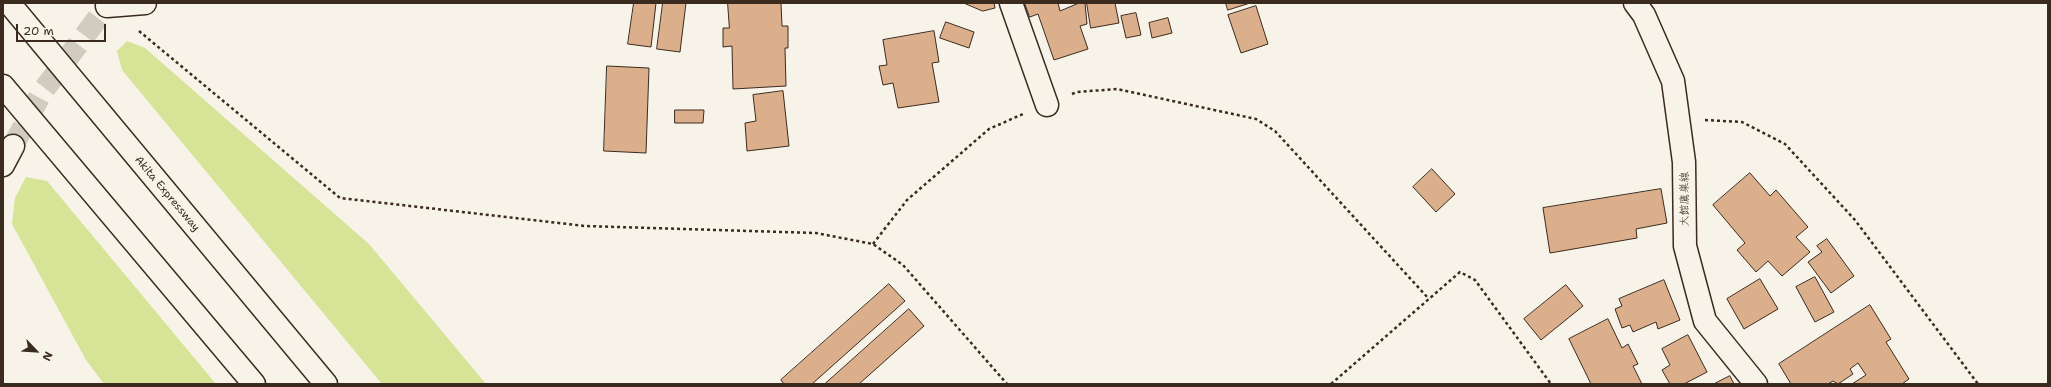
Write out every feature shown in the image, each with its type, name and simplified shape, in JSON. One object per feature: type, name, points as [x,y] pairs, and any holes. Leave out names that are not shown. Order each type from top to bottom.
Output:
[{"type":"main road","name":"Akita Expressway","points":[[9,3],[326,384]]},
{"type":"main road","points":[[108,4],[145,3]]},
{"type":"main road","points":[[1010,3],[1047,105]]},
{"type":"main road","name":"大館鷹巣線","points":[[1635,3],[1644,15],[1673,80],[1684,162],[1685,246],[1705,322],[1756,384]]},
{"type":"main road","points":[[3,86],[254,384]]},
{"type":"path","points":[[108,4],[340,198],[584,226],[816,233],[873,244],[903,265],[1007,384]]},
{"type":"path","points":[[873,244],[907,200],[989,128],[1077,92],[1118,89],[1256,119],[1275,131],[1429,299]]},
{"type":"path","points":[[1679,119],[1742,122],[1785,144],[1855,220],[1978,384]]},
{"type":"path","points":[[1331,384],[1460,272],[1475,280],[1551,384]]},
{"type":"green space","points":[[127,41],[145,48],[369,244],[486,384],[382,384],[122,70],[117,51]]},
{"type":"green space","points":[[26,177],[47,181],[216,384],[104,384],[86,360],[12,224],[15,198]]},
{"type":"building","points":[[634,3],[656,3],[651,47],[628,44]]},
{"type":"building","points":[[663,3],[686,3],[680,52],[657,49]]},
{"type":"building","points":[[728,3],[781,3],[782,26],[788,26],[788,48],[785,48],[786,86],[733,89],[732,46],[723,47],[723,28],[729,28]]},
{"type":"building","points":[[964,3],[994,3],[995,8],[983,11]]},
{"type":"building","points":[[1025,3],[1058,3],[1060,11],[1079,3],[1085,3],[1087,24],[1080,26],[1088,49],[1054,60],[1038,14],[1030,17]]},
{"type":"building","points":[[1087,3],[1115,3],[1119,23],[1091,28]]},
{"type":"building","points":[[1226,3],[1250,3],[1228,10]]},
{"type":"building","points":[[1256,6],[1268,44],[1241,53],[1228,15]]},
{"type":"building","points":[[1136,13],[1141,35],[1126,38],[1121,16]]},
{"type":"building","points":[[1168,18],[1172,33],[1152,38],[1149,23]]},
{"type":"building","points":[[946,22],[974,32],[969,48],[940,38]]},
{"type":"building","points":[[934,31],[939,62],[932,63],[939,102],[898,108],[893,83],[883,85],[879,66],[887,65],[883,40]]},
{"type":"building","points":[[607,66],[649,68],[646,153],[604,151]]},
{"type":"building","points":[[783,91],[789,146],[747,151],[745,123],[756,121],[753,95]]},
{"type":"building","points":[[675,110],[704,110],[703,123],[675,123]]},
{"type":"building","points":[[1432,169],[1455,194],[1436,212],[1413,187]]},
{"type":"building","points":[[1750,173],[1770,196],[1776,190],[1808,227],[1796,237],[1810,252],[1782,276],[1768,261],[1756,272],[1737,250],[1745,243],[1713,205]]},
{"type":"building","points":[[1661,189],[1667,223],[1636,229],[1637,238],[1550,253],[1543,208]]},
{"type":"building","points":[[1827,239],[1854,276],[1831,293],[1808,262],[1822,252],[1817,246]]},
{"type":"building","points":[[1815,277],[1834,312],[1815,322],[1796,287]]},
{"type":"building","points":[[1760,279],[1778,309],[1744,329],[1727,299]]},
{"type":"building","points":[[1664,280],[1680,320],[1658,329],[1656,322],[1633,332],[1630,325],[1622,328],[1615,309],[1622,306],[1619,299]]},
{"type":"building","points":[[889,284],[905,301],[812,384],[784,384],[781,380]]},
{"type":"building","points":[[1566,285],[1583,306],[1541,340],[1524,319]]},
{"type":"building","points":[[1870,305],[1891,339],[1886,342],[1909,379],[1902,384],[1852,384],[1866,375],[1858,363],[1850,369],[1853,374],[1838,384],[1833,381],[1828,384],[1791,384],[1779,364]]},
{"type":"building","points":[[909,309],[924,326],[859,384],[825,384]]},
{"type":"building","points":[[1608,319],[1622,348],[1628,344],[1638,364],[1633,366],[1642,384],[1591,384],[1569,339]]},
{"type":"building","points":[[1688,335],[1707,372],[1684,384],[1670,384],[1662,370],[1670,365],[1662,349]]},
{"type":"building","points":[[1730,376],[1734,384],[1714,384]]},
{"type":"tunnel","points":[[13,146],[42,92],[107,6]]}]
